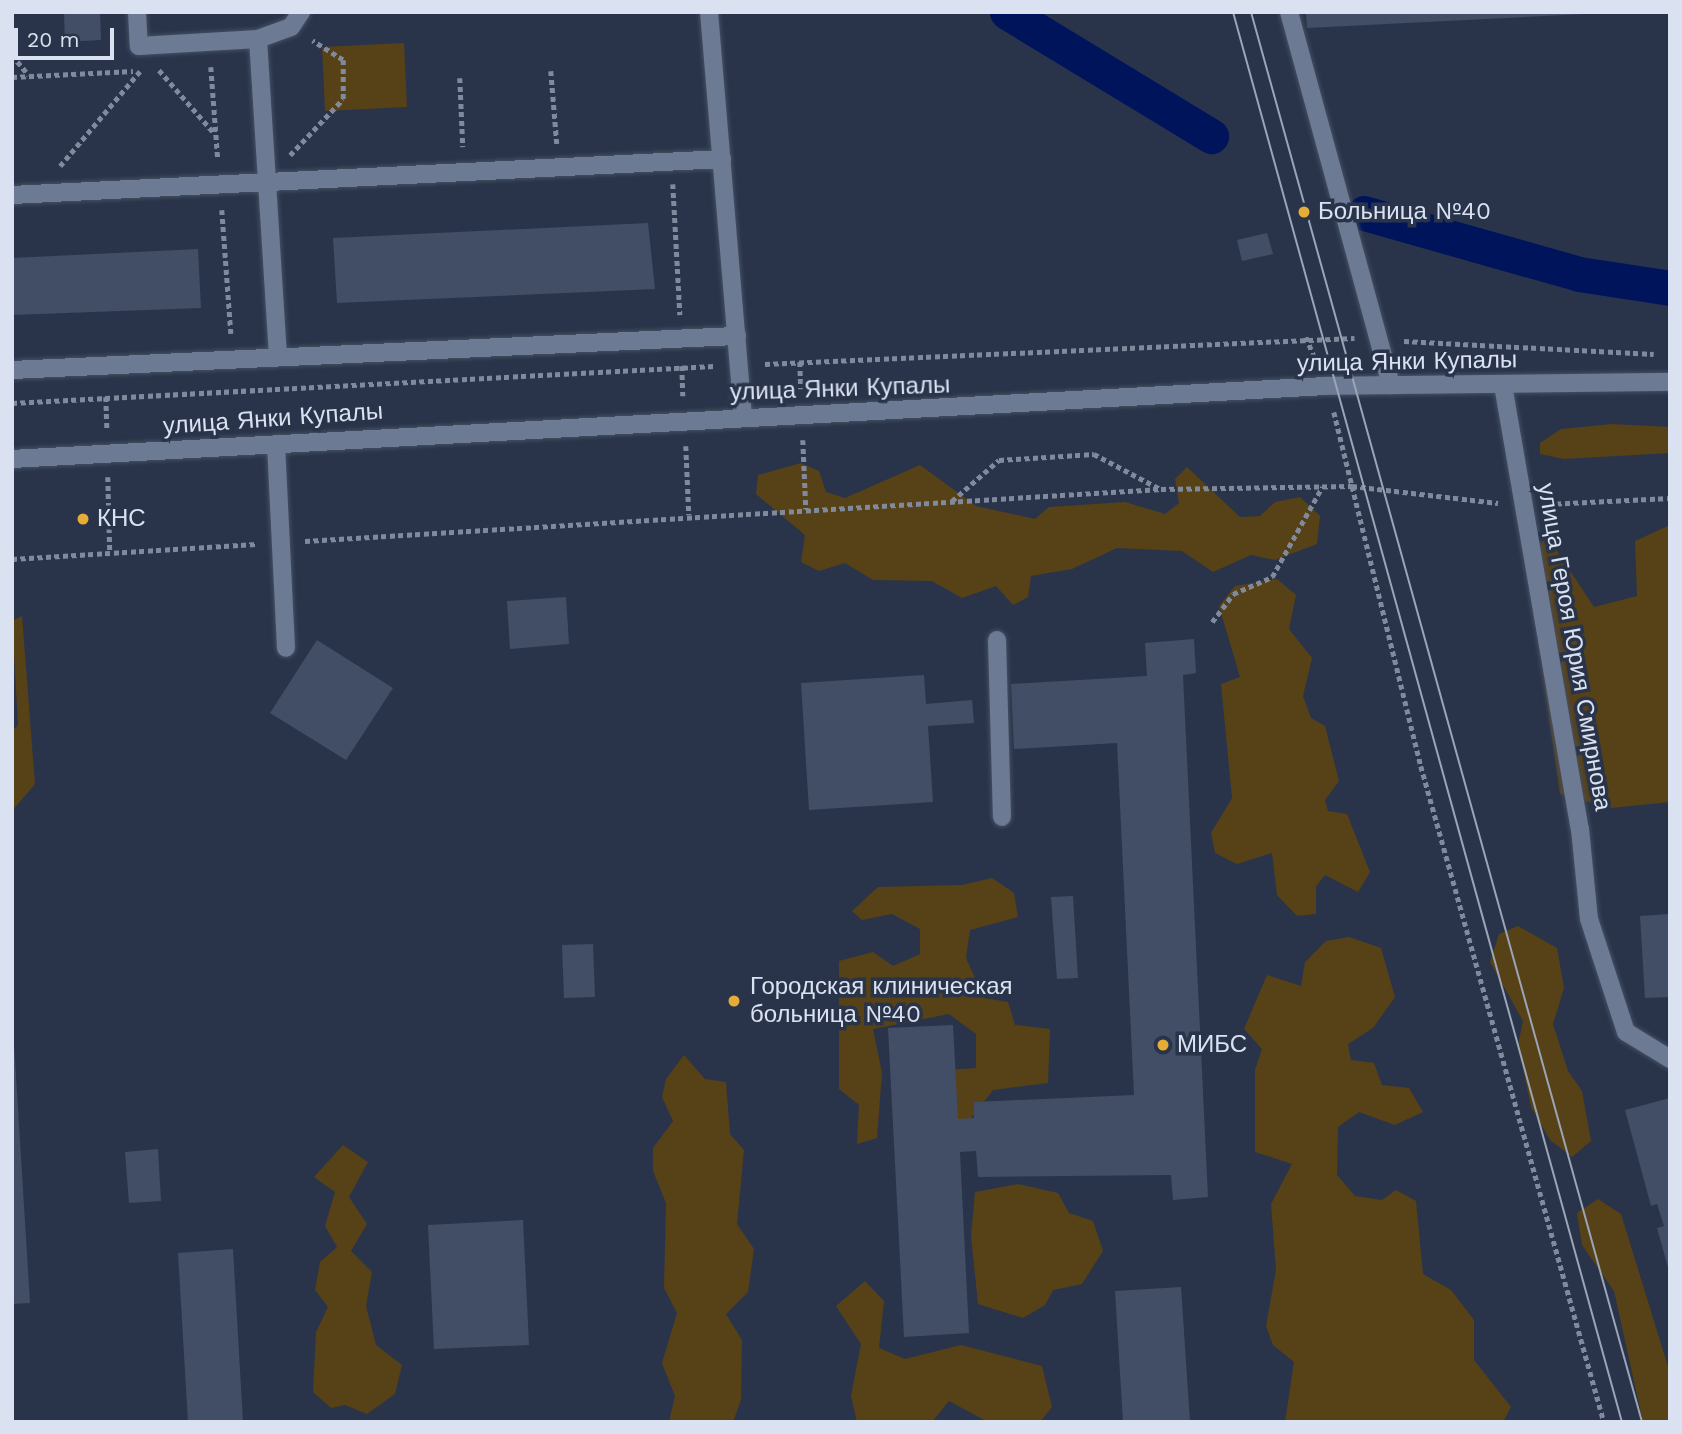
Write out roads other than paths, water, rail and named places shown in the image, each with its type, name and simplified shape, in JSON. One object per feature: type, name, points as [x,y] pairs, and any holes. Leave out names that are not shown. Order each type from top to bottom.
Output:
[{"type":"street","points":[[137,12],[139,46],[258,39],[296,20]]},
{"type":"street","points":[[709,12],[743,418]]},
{"type":"street","points":[[1289,12],[1391,385]]},
{"type":"street","points":[[258,39],[278,357]]},
{"type":"street","points":[[12,195],[268,178],[722,159]]},
{"type":"street","points":[[12,370],[737,336]]},
{"type":"street","name":"улица Янки Купалы","points":[[12,459],[1391,385],[1670,382]]},
{"type":"street","name":"улица Героя Юрия Смирнова","points":[[1503,385],[1580,829],[1589,919],[1626,1032],[1670,1059]]},
{"type":"street","points":[[276,444],[286,648]]},
{"type":"street","points":[[997,640],[1002,817]]},
{"type":"waterway","points":[[1007,12],[1211,136]]},
{"type":"waterway","points":[[1364,213],[1579,274],[1670,288]]},
{"type":"tram line","points":[[1233,12],[1622,1422]]},
{"type":"tram line","points":[[1251,12],[1642,1422]]},
{"type":"place","name":"Больница №40","points":[[1304,212]]},
{"type":"place","name":"КНС","points":[[83,519]]},
{"type":"place","name":"Городская клиническая больница №40","points":[[734,1001]]},
{"type":"place","name":"МИБС","points":[[1163,1045]]}]
